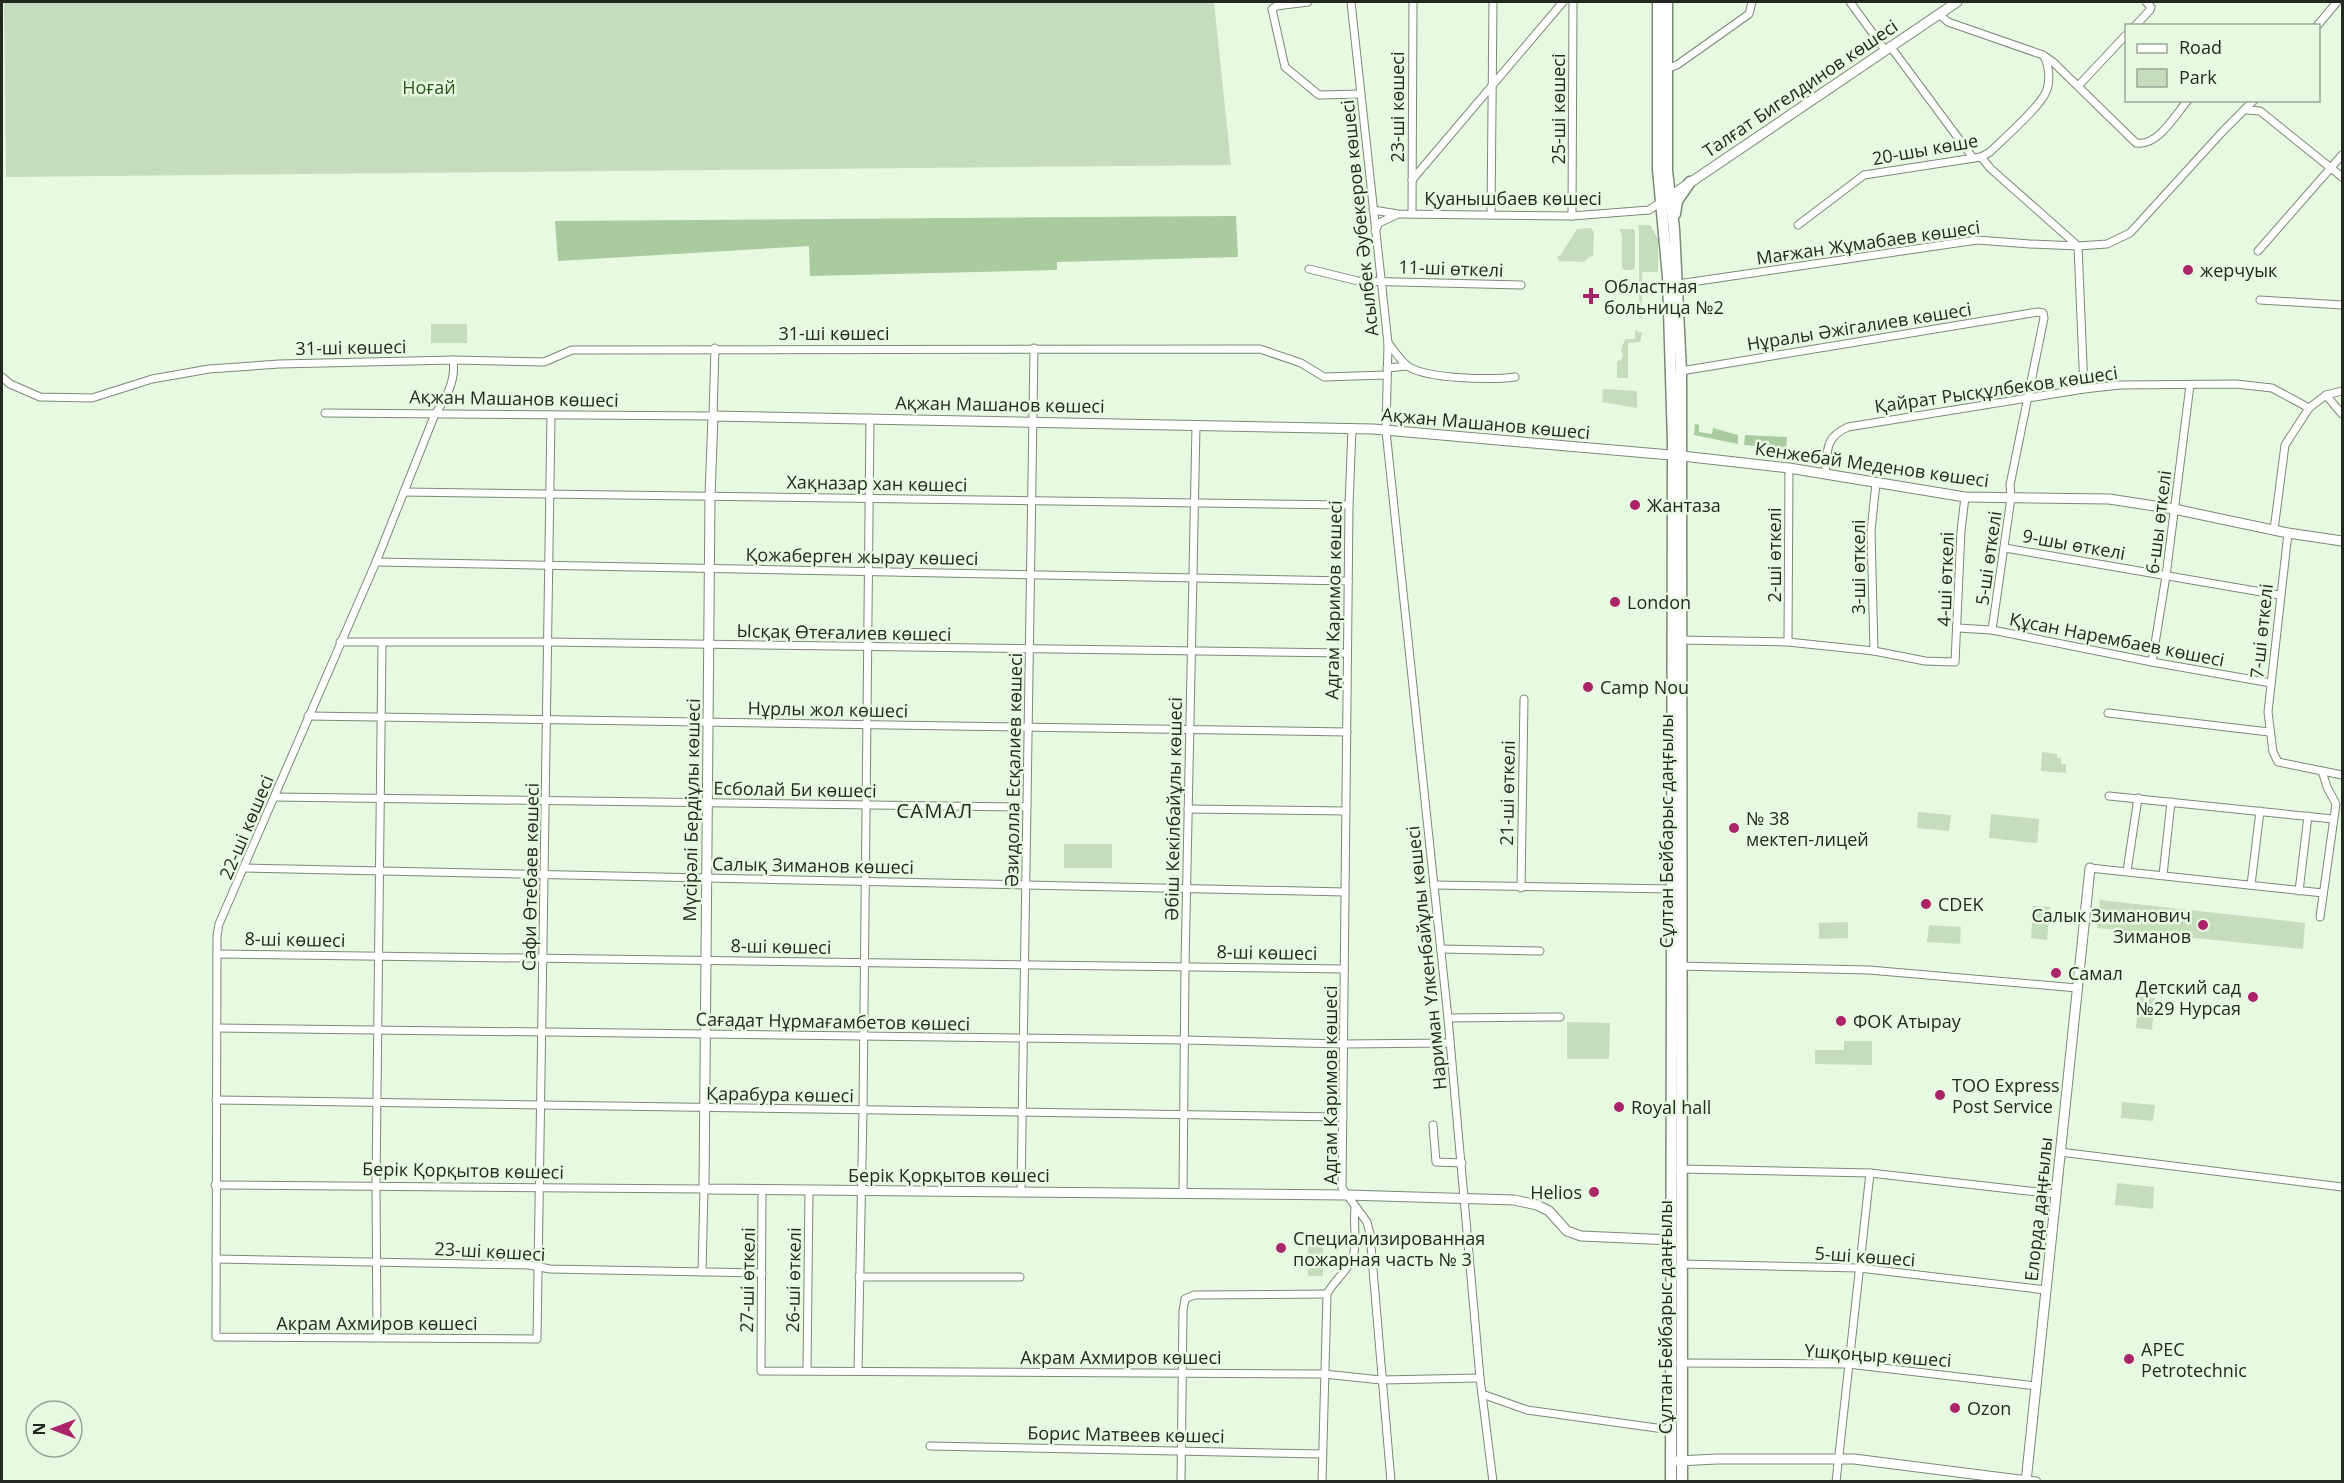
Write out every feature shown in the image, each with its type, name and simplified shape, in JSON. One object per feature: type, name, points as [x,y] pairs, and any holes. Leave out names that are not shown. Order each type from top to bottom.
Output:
[{"type":"main road","name":"Сұлтан Бейбарыс даңғылы","points":[[1658,2],[1658,169],[1674,229],[1681,371],[1677,456],[1676,1169],[1672,1240],[1671,1430],[1682,1482]]},
{"type":"main road","name":"Сұлтан Бейбарыс даңғылы","points":[[1666,2],[1667,171],[1665,199],[1677,456]]},
{"type":"main road","points":[[1674,229],[1677,201],[1690,182]]},
{"type":"main road","name":"Сұлтан Бейбарыс даңғылы","points":[[1677,640],[1672,889],[1677,966]]},
{"type":"main road","name":"Сұлтан Бейбарыс даңғылы","points":[[1671,1482],[1677,1462],[1680,1364],[1681,1264],[1676,1169]]},
{"type":"street","points":[[1308,2],[1276,6],[1272,9],[1286,67],[1319,95],[1361,94]]},
{"type":"street","name":"Асылбек Әубекеров көшесі","points":[[1351,2],[1388,343],[1386,431]]},
{"type":"street","name":"23-ші көшесі","points":[[1412,213],[1413,2]]},
{"type":"street","points":[[1491,214],[1494,2]]},
{"type":"street","points":[[1412,180],[1563,2]]},
{"type":"street","name":"25-ші көшесі","points":[[1572,216],[1573,2]]},
{"type":"street","points":[[1666,69],[1677,65],[1749,14],[1752,2]]},
{"type":"street","points":[[1850,2],[1973,158]]},
{"type":"street","name":"Талғат Бигелдинов көшесі","points":[[1665,199],[1957,2]]},
{"type":"street","points":[[2137,24],[2150,10],[2151,7],[2146,2]]},
{"type":"street","points":[[2319,24],[2337,2]]},
{"type":"street","points":[[1939,14],[1948,22],[2043,55],[2079,86],[2136,143],[2145,144],[2154,140],[2186,102]]},
{"type":"street","points":[[2079,86],[2125,37]]},
{"type":"street","name":"20-шы көше","points":[[1798,225],[1864,175],[1982,157],[1990,152],[2046,92],[2048,62],[2043,55]]},
{"type":"street","name":"Мағжан Жұмабаев көшесі","points":[[1678,284],[1977,240],[2078,246],[2107,244],[2130,233],[2253,102]]},
{"type":"street","points":[[2247,110],[2260,111],[2343,177]]},
{"type":"street","points":[[2258,251],[2343,155]]},
{"type":"street","points":[[1982,157],[1991,169],[2078,246],[2084,389]]},
{"type":"street","name":"Қуанышбаев көшесі","points":[[1373,210],[1398,214],[1572,216],[1649,210],[1665,199]]},
{"type":"street","name":"Қуанышбаев көшесі","points":[[1375,231],[1379,223],[1398,214]]},
{"type":"street","name":"11-ші өткелі","points":[[1309,270],[1358,281],[1521,285]]},
{"type":"street","points":[[2260,300],[2343,305]]},
{"type":"street","name":"Нұралы Әжiгалиев көшесi","points":[[1681,371],[2043,313]]},
{"type":"street","name":"5-ші өткелі","points":[[1992,630],[2005,548],[2011,498],[2010,485],[2044,318],[2043,313]]},
{"type":"street","points":[[1388,343],[1407,366],[1421,373],[1498,379],[1515,377]]},
{"type":"street","name":"31-ші көшесі","points":[[2,377],[10,384],[40,397],[92,398],[152,379],[209,369],[279,364],[453,360],[544,362],[572,350],[714,348],[1260,349],[1300,363],[1324,377],[1386,372],[1407,366]]},
{"type":"street","name":"Мүсірәлі Бердіұлы көшесі","points":[[702,1272],[709,568],[714,348]]},
{"type":"street","name":"Әзидолла Есқалиев көшесі","points":[[1021,1192],[1034,348]]},
{"type":"street","name":"22-ші көшесі","points":[[216,1337],[215,1185],[219,924],[376,561],[435,414],[451,385],[453,360]]},
{"type":"street","name":"Қайрат Рысқұлбеков көшесі","points":[[1825,474],[1830,440],[1834,433],[1848,427],[2084,389],[2120,385],[2236,384],[2272,388],[2308,408]]},
{"type":"street","name":"6-шы өткелі","points":[[2152,662],[2166,576],[2190,385]]},
{"type":"street","points":[[2274,530],[2285,445],[2308,408],[2326,395],[2340,391]]},
{"type":"street","points":[[2326,395],[2343,414]]},
{"type":"street","name":"Ақжан Машанов көшесі","points":[[325,413],[870,418],[1352,428],[1677,456]]},
{"type":"street","name":"Сафи Өтебаев көшесі","points":[[537,1340],[551,416]]},
{"type":"street","points":[[858,1371],[865,962],[870,418]]},
{"type":"street","name":"Әбіш Кекілбайұлы көшесі","points":[[1183,1194],[1185,966],[1196,426]]},
{"type":"street","name":"Адгам Каримов көшесі","points":[[1352,428],[1347,653],[1342,1188],[1367,1222],[1370,1234],[1391,1482]]},
{"type":"street","name":"Нариман Үлкенбайұлы көшесі","points":[[1386,431],[1448,1018],[1480,1378],[1493,1482]]},
{"type":"street","name":"Кенжебай Меденов көшесі","points":[[1677,456],[1789,468],[1965,497],[2109,500],[2174,509],[2343,542]]},
{"type":"street","name":"2-ші өткелі","points":[[1788,642],[1789,468]]},
{"type":"street","name":"3-ші өткелі","points":[[1874,651],[1871,531],[1876,483]]},
{"type":"street","name":"Хақназар хан көшесі","points":[[404,492],[1349,505]]},
{"type":"street","name":"4-ші өткелі","points":[[1874,651],[1926,661],[1955,663],[1961,531],[1965,497]]},
{"type":"street","name":"7-ші өткелі","points":[[2288,533],[2279,595],[2268,712],[2272,752],[2278,762],[2322,771]]},
{"type":"street","name":"9-шы өткелі","points":[[2005,548],[2279,595]]},
{"type":"street","name":"Қожаберген жырау көшесі","points":[[376,561],[1348,581]]},
{"type":"street","name":"Құсан Нарембаев көшесі","points":[[1958,628],[1992,630],[2271,683]]},
{"type":"street","points":[[1677,640],[1788,642],[1874,651]]},
{"type":"street","name":"Ысқақ Өтеғалиев көшесі","points":[[340,642],[548,642],[1347,653]]},
{"type":"street","points":[[377,1337],[376,1186],[382,643]]},
{"type":"street","name":"21-ші өткелі","points":[[1521,888],[1524,699]]},
{"type":"street","points":[[2108,713],[2270,732]]},
{"type":"street","name":"Нұрлы жол көшесі","points":[[308,716],[1347,732]]},
{"type":"street","points":[[2320,917],[2336,800],[2327,787],[2322,771],[2343,775]]},
{"type":"street","points":[[2109,796],[2333,819]]},
{"type":"street","name":"Есболай Би көшесі","points":[[275,797],[1027,807]]},
{"type":"street","points":[[2127,871],[2138,798]]},
{"type":"street","points":[[2163,875],[2171,802]]},
{"type":"street","points":[[1188,809],[1346,811]]},
{"type":"street","points":[[2251,885],[2260,811]]},
{"type":"street","points":[[2299,891],[2308,816]]},
{"type":"street","name":"Салық Зиманов көшесі","points":[[245,868],[1345,891]]},
{"type":"street","points":[[2090,868],[2323,893]]},
{"type":"street","name":"Елорда даңғылы","points":[[2030,1481],[2036,1386],[2090,868]]},
{"type":"street","points":[[1434,885],[1672,889]]},
{"type":"street","points":[[1441,949],[1540,951]]},
{"type":"street","name":"8-шi көшесi","points":[[217,954],[1344,969]]},
{"type":"street","points":[[1677,966],[1869,970],[2077,988]]},
{"type":"street","points":[[1448,1018],[1560,1017]]},
{"type":"street","name":"Сағадат Нұрмағамбетов көшесі","points":[[217,1028],[1344,1044],[1449,1043]]},
{"type":"street","name":"Қарабура көшесі","points":[[216,1100],[1343,1117]]},
{"type":"street","points":[[1433,1125],[1436,1162],[1462,1163]]},
{"type":"street","points":[[2060,1152],[2343,1187]]},
{"type":"street","points":[[1676,1169],[1870,1173],[2055,1194]]},
{"type":"street","points":[[1836,1482],[1870,1173]]},
{"type":"street","name":"Берік Қорқытов көшесі","points":[[215,1185],[1464,1198],[1514,1200],[1537,1205],[1549,1211],[1568,1231],[1581,1236],[1672,1240]]},
{"type":"street","name":"27-ші өткелі","points":[[761,1371],[762,1190]]},
{"type":"street","name":"26-ші өткелі","points":[[807,1370],[809,1190]]},
{"type":"street","points":[[1322,1482],[1326,1294],[1333,1282],[1351,1262],[1354,1253],[1355,1208]]},
{"type":"street","name":"23-шi көшесi","points":[[216,1259],[762,1273]]},
{"type":"street","name":"5-ші көшесі","points":[[1681,1264],[1859,1268],[2046,1290]]},
{"type":"street","points":[[859,1277],[1020,1277]]},
{"type":"street","points":[[1181,1482],[1185,1299],[1194,1295],[1326,1294]]},
{"type":"street","name":"Акрам Ахмиров көшесі","points":[[216,1337],[537,1340]]},
{"type":"street","name":"Үшқоңыр көшесі","points":[[1680,1364],[1848,1364],[2036,1386]]},
{"type":"street","name":"Акрам Ахмиров көшесі","points":[[761,1371],[1182,1372],[1324,1374],[1381,1380],[1480,1378]]},
{"type":"street","points":[[1482,1394],[1527,1410],[1671,1430]]},
{"type":"street","name":"Борис Матвеев көшесі","points":[[930,1446],[1322,1454]]},
{"type":"street","points":[[1677,1462],[1717,1459],[1839,1459],[2030,1481]]},
{"type":"green space","name":"Ноғай","points":[[4,2],[1214,2],[1231,165],[6,177]]},
{"type":"green space","points":[[1236,216],[1238,257],[1057,262],[1057,270],[810,276],[809,246],[558,261],[555,221]]},
{"type":"green space","points":[[1637,225],[1650,225],[1658,239],[1658,272],[1642,272],[1642,319],[1639,317],[1639,227]]},
{"type":"green space","points":[[1591,228],[1594,232],[1593,256],[1584,262],[1559,261],[1557,256],[1560,256],[1577,229]]},
{"type":"green space","points":[[1619,229],[1635,231],[1635,268],[1633,270],[1622,268],[1622,235]]},
{"type":"green space","points":[[431,324],[467,324],[467,343],[431,343]]},
{"type":"green space","points":[[1635,330],[1642,333],[1640,342],[1628,343],[1628,378],[1617,378],[1617,361],[1621,360],[1623,355],[1621,350],[1625,339],[1635,339]]},
{"type":"green space","points":[[1603,389],[1637,391],[1637,408],[1602,402]]},
{"type":"green space","points":[[1695,424],[1699,425],[1699,432],[1712,434],[1713,428],[1738,435],[1738,444],[1694,435]]},
{"type":"green space","points":[[1745,435],[1787,437],[1786,449],[1744,445]]},
{"type":"green space","points":[[2042,752],[2057,754],[2057,758],[2061,758],[2061,764],[2066,764],[2066,773],[2041,771]]},
{"type":"green space","points":[[1918,812],[1951,815],[1949,831],[1917,828]]},
{"type":"green space","points":[[1991,814],[2039,819],[2037,843],[1989,838]]},
{"type":"green space","points":[[1064,844],[1112,844],[1112,868],[1064,868]]},
{"type":"green space","points":[[2100,900],[2305,923],[2303,949],[2097,928]]},
{"type":"green space","points":[[2033,906],[2050,907],[2047,940],[2031,938]]},
{"type":"green space","points":[[1848,922],[1848,938],[1819,939],[1819,923]]},
{"type":"green space","points":[[1929,925],[1961,927],[1960,944],[1927,942]]},
{"type":"green space","points":[[2139,996],[2155,998],[2152,1030],[2136,1028]]},
{"type":"green space","points":[[1567,1022],[1610,1023],[1609,1059],[1567,1059]]},
{"type":"green space","points":[[1844,1041],[1872,1041],[1872,1065],[1815,1064],[1815,1050],[1844,1050]]},
{"type":"green space","points":[[2122,1102],[2155,1105],[2153,1121],[2121,1118]]},
{"type":"green space","points":[[2117,1183],[2154,1187],[2153,1209],[2115,1205]]},
{"type":"green space","points":[[1308,1244],[1323,1245],[1323,1276],[1308,1276]]},
{"type":"place","name":"жерчуык","points":[[2188,270]]},
{"type":"place","name":"Областная больница №2","points":[[1591,296]]},
{"type":"place","name":"Жантаза","points":[[1635,505]]},
{"type":"place","name":"London","points":[[1615,602]]},
{"type":"place","name":"Camp Nou","points":[[1588,687]]},
{"type":"place","name":"№ 38 мектеп-лицей","points":[[1734,828]]},
{"type":"place","name":"CDEK","points":[[1926,904]]},
{"type":"place","name":"Салык Зиманович Зиманов","points":[[2203,925]]},
{"type":"place","name":"Самал","points":[[2056,973]]},
{"type":"place","name":"Детский сад №29 Нурсая","points":[[2253,997]]},
{"type":"place","name":"ФОК Атырау","points":[[1841,1021]]},
{"type":"place","name":"ТОО Express Post Service","points":[[1940,1095]]},
{"type":"place","name":"Royal hall","points":[[1619,1107]]},
{"type":"place","name":"Helios","points":[[1594,1192]]},
{"type":"place","name":"Специализированная пожарная часть № 3","points":[[1281,1248]]},
{"type":"place","name":"APEC Petrotechnic","points":[[2129,1359]]},
{"type":"place","name":"Ozon","points":[[1955,1408]]},
{"type":"district","name":"САМАЛ","points":[[935,810]]}]
